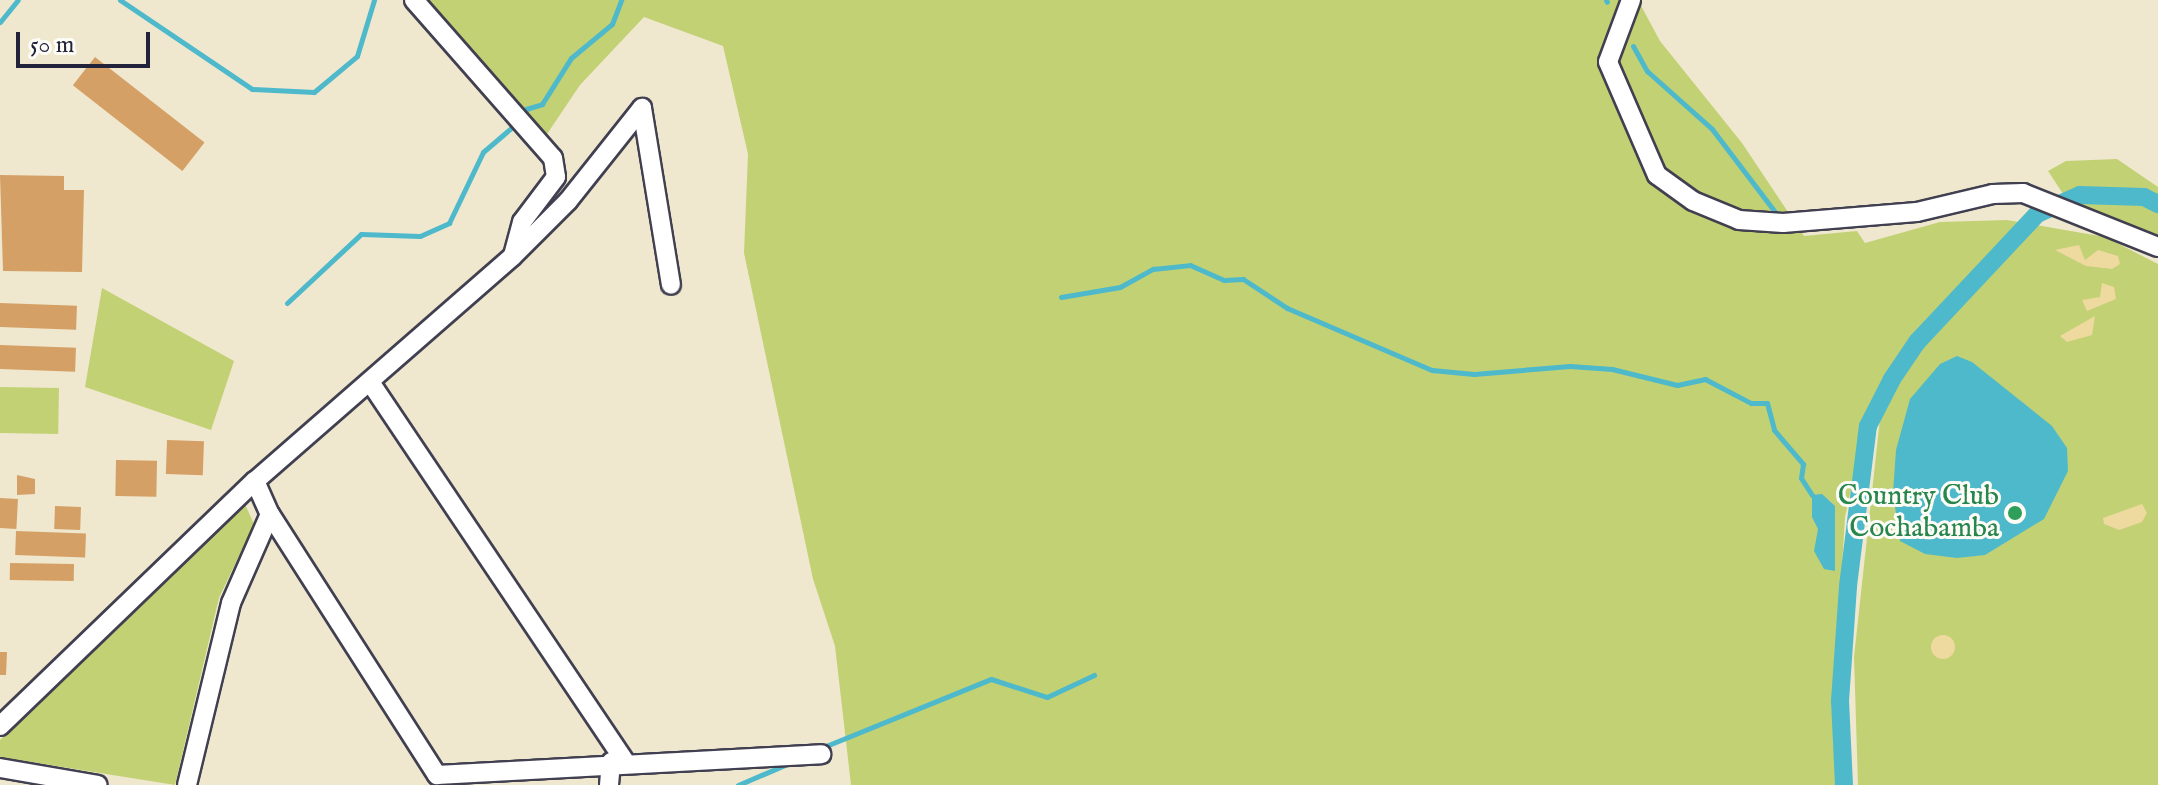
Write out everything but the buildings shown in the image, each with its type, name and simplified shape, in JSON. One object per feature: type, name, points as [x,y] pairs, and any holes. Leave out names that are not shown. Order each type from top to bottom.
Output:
[{"type":"street","points":[[414,0],[553,158],[556,177],[522,222],[512,257]]},
{"type":"street","points":[[1631,0],[1608,62],[1657,175],[1693,201],[1739,220],[1783,223],[1917,212],[1993,194],[2023,193],[2044,200],[2060,211],[2158,247]]},
{"type":"street","points":[[0,726],[255,481],[512,257],[568,201],[642,108],[671,285]]},
{"type":"street","points":[[370,382],[618,761]]},
{"type":"street","points":[[255,481],[270,514],[435,780],[618,761],[821,754]]},
{"type":"street","points":[[187,785],[231,603],[270,514]]},
{"type":"street","points":[[609,785],[618,761]]},
{"type":"street","points":[[0,768],[98,785]]},
{"type":"green space","points":[[406,0],[1638,0],[1660,41],[1742,143],[1804,236],[1857,231],[1865,243],[1940,222],[2007,220],[2105,237],[2158,264],[2158,785],[1858,785],[1854,657],[1884,382],[1866,422],[1845,517],[1834,700],[1837,785],[851,785],[835,646],[813,579],[744,253],[748,154],[723,46],[644,17],[580,85],[541,143]]},
{"type":"green space","points":[[2117,159],[2158,187],[2158,235],[2073,209],[2048,171],[2066,161]]},
{"type":"green space","points":[[102,288],[234,361],[211,430],[85,387]]},
{"type":"green space","points":[[0,387],[59,388],[58,434],[0,433]]},
{"type":"green space","points":[[245,504],[254,524],[219,598],[175,785],[0,757],[0,740]]},
{"type":"sand","points":[[2079,245],[2085,260],[2098,250],[2118,256],[2120,264],[2112,269],[2086,266],[2055,250]]},
{"type":"sand","points":[[2102,283],[2114,287],[2116,299],[2087,311],[2082,300],[2100,297]]},
{"type":"sand","points":[[2095,316],[2092,335],[2067,342],[2060,336]]},
{"type":"sand","points":[[2142,504],[2147,513],[2142,522],[2119,530],[2104,524],[2103,518]]},
{"type":"sand","points":[[1943,635],[1954,642],[1955,647],[1948,658],[1943,659],[1932,652],[1931,647],[1938,636]]},
{"type":"water","points":[[1957,356],[1972,362],[2052,426],[2067,448],[2068,471],[2044,519],[1985,555],[1957,558],[1925,554],[1900,541],[1893,493],[1896,450],[1910,399],[1940,364]]},
{"type":"water","points":[[1822,494],[1835,506],[1835,571],[1824,569],[1814,551],[1818,529],[1812,517],[1812,495]]},
{"type":"waterway","points":[[0,22],[18,0]]},
{"type":"waterway","points":[[120,0],[252,89],[314,92],[357,56],[374,0]]},
{"type":"waterway","points":[[525,118],[526,109],[542,104],[571,58],[612,24],[621,0]]},
{"type":"waterway","points":[[1633,46],[1647,71],[1712,129],[1775,212]]},
{"type":"waterway","points":[[287,303],[361,234],[420,236],[449,223],[483,152],[517,123]]},
{"type":"waterway","points":[[1844,785],[1840,701],[1848,586],[1868,426],[1892,379],[1917,342],[2037,214],[2080,195],[2144,197],[2158,204]]},
{"type":"waterway","points":[[1061,297],[1120,287],[1153,269],[1190,265],[1224,280],[1243,279],[1287,308],[1432,370],[1474,374],[1570,366],[1612,369],[1677,385],[1705,379],[1751,403],[1767,403],[1774,430],[1803,464],[1801,478],[1812,495]]},
{"type":"waterway","points":[[821,748],[991,679],[1047,697],[1094,675]]},
{"type":"waterway","points":[[738,785],[787,764]]},
{"type":"place","name":"Country Club Cochabamba","points":[[2015,513]]}]
